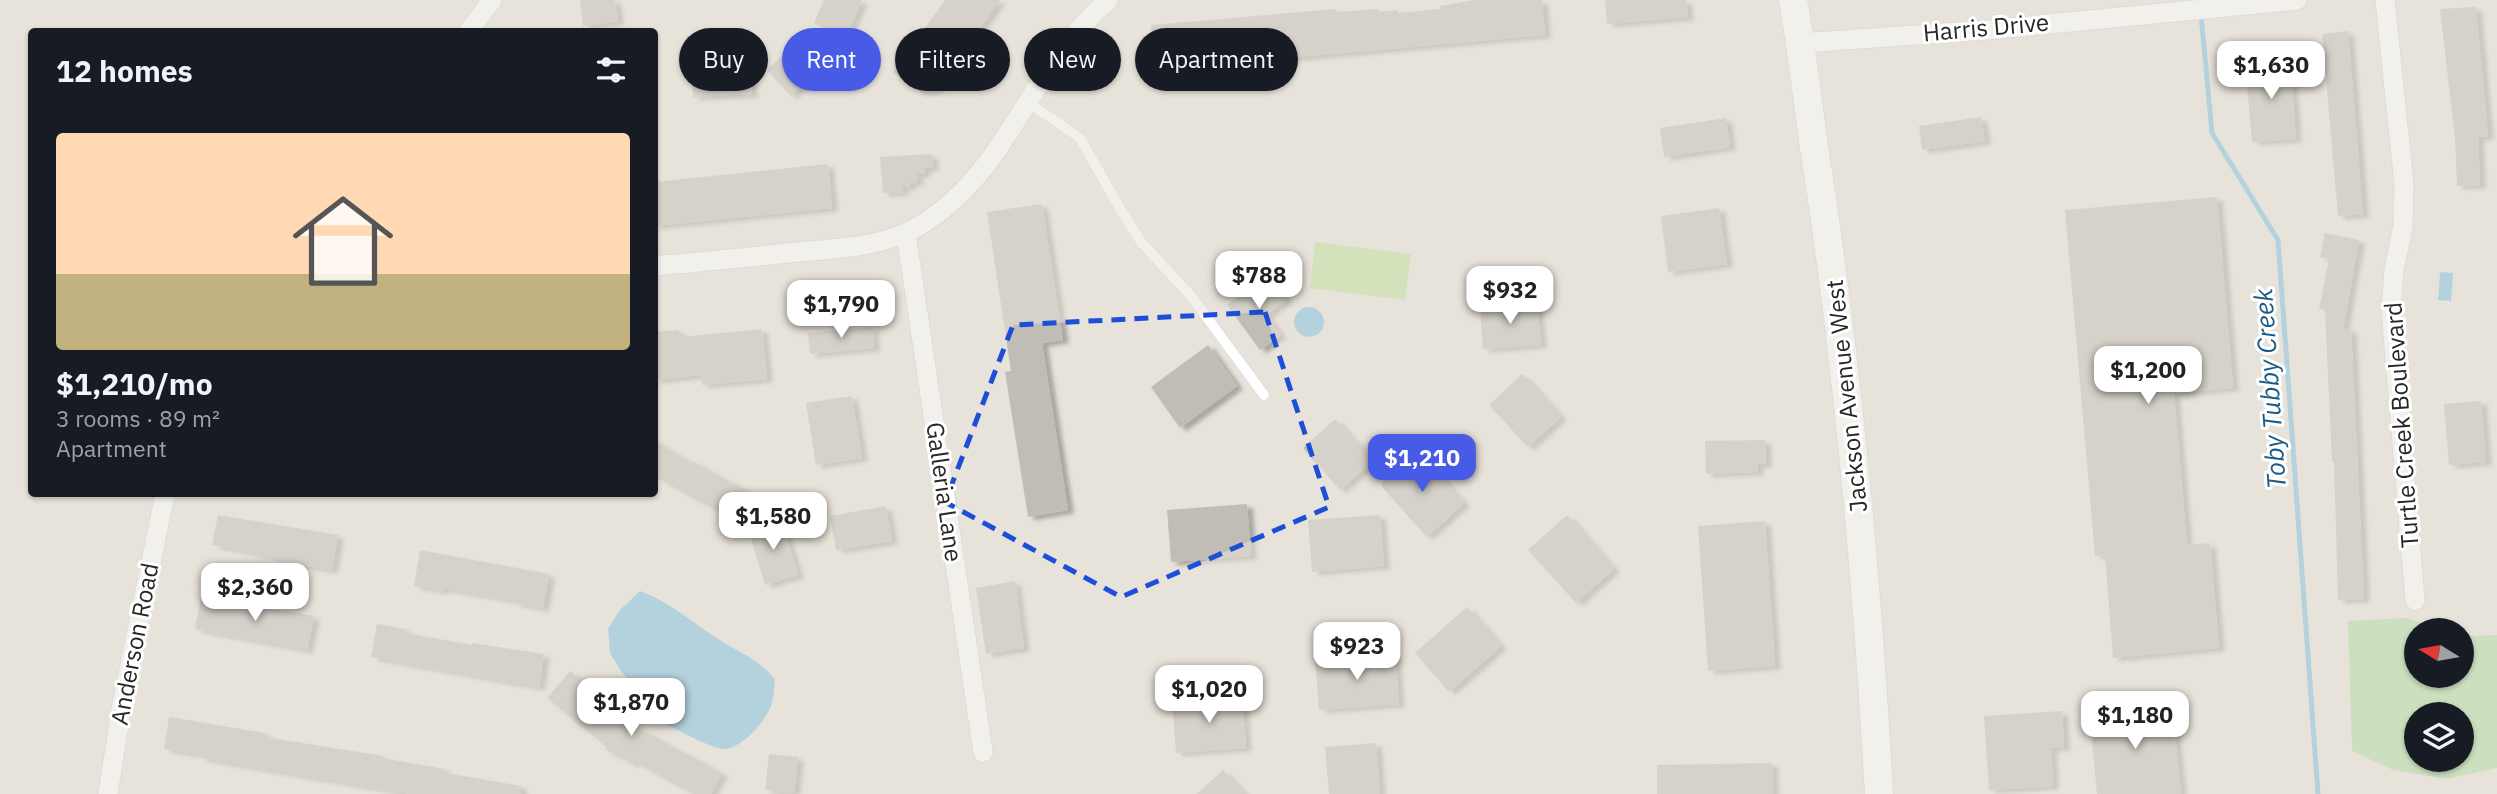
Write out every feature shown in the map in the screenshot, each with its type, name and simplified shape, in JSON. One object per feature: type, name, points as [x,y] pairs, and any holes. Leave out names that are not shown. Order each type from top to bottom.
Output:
[{"type":"main road","name":"Jackson Avenue West","points":[[1793,0],[1835,291],[1860,514],[1879,794]]},
{"type":"street","points":[[471,28],[492,0]]},
{"type":"street","points":[[658,267],[855,247],[906,233],[936,216],[959,196],[985,165],[1029,103],[1058,54],[1088,18],[1108,0]]},
{"type":"street","name":"Harris Drive","points":[[1801,43],[1987,30],[2297,0]]},
{"type":"street","name":"Turtle Creek Boulevard","points":[[2385,0],[2404,184],[2403,226],[2394,270],[2391,310],[2416,600]]},
{"type":"street","name":"Galleria Lane","points":[[906,233],[983,752]]},
{"type":"street","name":"Anderson Road","points":[[107,794],[122,704],[164,497]]},
{"type":"lane","points":[[1029,103],[1080,138],[1141,242],[1191,296],[1264,395]]},
{"type":"highlighted area","points":[[1265,312],[1329,507],[1121,597],[945,502],[1013,325]]},
{"type":"green space","points":[[1315,242],[1411,254],[1405,300],[1310,288]]},
{"type":"green space","points":[[1485,273],[1535,273],[1535,284],[1485,284]]},
{"type":"green space","points":[[2404,618],[2404,688],[2474,688],[2474,636],[2497,635],[2497,768],[2447,779],[2405,772],[2474,772],[2474,702],[2404,702],[2404,772],[2393,770],[2352,751],[2348,621]]},
{"type":"water","points":[[2440,272],[2453,273],[2451,301],[2438,300]]},
{"type":"water","points":[[1309,307],[1315,308],[1323,316],[1323,328],[1315,336],[1309,337],[1303,336],[1295,328],[1294,322],[1295,316],[1303,308]]},
{"type":"water","points":[[640,591],[671,607],[748,657],[775,679],[773,700],[768,712],[759,726],[739,744],[725,749],[718,748],[645,713],[637,690],[610,653],[608,629],[619,611]]},
{"type":"building","points":[[580,0],[615,0],[618,21],[583,26]]},
{"type":"building","points":[[824,0],[862,0],[850,28],[825,28],[814,23]]},
{"type":"building","points":[[945,0],[1000,0],[980,28],[925,28]]},
{"type":"building","points":[[1474,0],[1542,0],[1545,35],[1298,57],[1298,28],[1151,28],[1151,25],[1336,9],[1336,12],[1398,10],[1398,13],[1440,9],[1440,6]]},
{"type":"building","points":[[1605,0],[1686,0],[1688,17],[1607,24]]},
{"type":"building","points":[[2476,7],[2488,136],[2478,137],[2480,185],[2457,186],[2455,139],[2440,9]]},
{"type":"building","points":[[2348,31],[2363,214],[2338,216],[2322,34]]},
{"type":"building","points":[[782,56],[782,86],[768,71]]},
{"type":"building","points":[[2290,59],[2296,139],[2252,142],[2245,63]]},
{"type":"building","points":[[693,91],[752,91],[752,94],[693,97]]},
{"type":"building","points":[[1981,117],[1985,141],[1922,150],[1919,126]]},
{"type":"building","points":[[1726,118],[1730,147],[1664,157],[1660,128]]},
{"type":"building","points":[[932,154],[933,168],[925,168],[925,174],[917,174],[918,182],[909,183],[910,187],[902,187],[903,192],[883,193],[880,157]]},
{"type":"building","points":[[828,164],[832,208],[658,226],[658,182]]},
{"type":"building","points":[[2217,197],[2233,388],[2174,393],[2187,545],[2210,543],[2219,648],[2113,658],[2105,555],[2095,556],[2065,210]]},
{"type":"building","points":[[1042,204],[1063,340],[1042,343],[1068,510],[1028,517],[1005,372],[1011,371],[987,212]]},
{"type":"building","points":[[1719,208],[1727,264],[1668,272],[1661,216]]},
{"type":"building","points":[[2325,233],[2359,240],[2343,329],[2351,329],[2364,599],[2338,600],[2334,462],[2325,310],[2319,309],[2329,259],[2320,257]]},
{"type":"building","points":[[1269,275],[1287,300],[1266,315],[1281,335],[1260,350],[1227,305]]},
{"type":"building","points":[[1537,302],[1541,345],[1483,349],[1480,307]]},
{"type":"building","points":[[873,327],[874,348],[810,354],[808,333]]},
{"type":"building","points":[[762,329],[767,379],[702,385],[701,375],[658,380],[658,332],[679,330],[680,337]]},
{"type":"building","points":[[1208,345],[1237,386],[1180,428],[1151,387]]},
{"type":"building","points":[[1522,374],[1561,417],[1528,447],[1489,405]]},
{"type":"building","points":[[852,396],[862,458],[816,465],[806,403]]},
{"type":"building","points":[[2481,401],[2486,462],[2449,465],[2444,404]]},
{"type":"building","points":[[1335,419],[1373,461],[1340,490],[1303,448]]},
{"type":"building","points":[[1765,440],[1766,464],[1757,464],[1758,472],[1706,474],[1705,441]]},
{"type":"building","points":[[658,442],[691,463],[692,461],[757,496],[742,524],[658,478]]},
{"type":"building","points":[[1417,450],[1464,503],[1427,537],[1382,487],[1382,482]]},
{"type":"building","points":[[1247,504],[1251,556],[1171,562],[1167,510]]},
{"type":"building","points":[[886,506],[892,541],[836,550],[830,516]]},
{"type":"building","points":[[218,515],[338,535],[332,570],[275,561],[275,557],[212,545]]},
{"type":"building","points":[[1380,515],[1384,566],[1312,572],[1308,520]]},
{"type":"building","points":[[1567,515],[1614,569],[1576,603],[1528,550]]},
{"type":"building","points":[[781,519],[798,575],[765,585],[748,529]]},
{"type":"building","points":[[1765,521],[1775,666],[1708,671],[1698,526]]},
{"type":"building","points":[[420,550],[549,574],[543,608],[443,588],[443,591],[414,586]]},
{"type":"building","points":[[1015,581],[1024,648],[986,654],[976,588]]},
{"type":"building","points":[[201,597],[314,616],[307,650],[195,629]]},
{"type":"building","points":[[1467,607],[1501,646],[1449,692],[1415,653]]},
{"type":"building","points":[[377,624],[406,629],[405,633],[544,654],[539,687],[371,657]]},
{"type":"building","points":[[1395,654],[1399,704],[1319,710],[1315,659]]},
{"type":"building","points":[[570,671],[614,707],[610,713],[722,773],[711,794],[693,794],[634,761],[633,764],[606,750],[607,747],[547,698]]},
{"type":"building","points":[[1242,696],[1246,748],[1176,753],[1172,702]]},
{"type":"building","points":[[2172,704],[2181,794],[2097,794],[2089,712]]},
{"type":"building","points":[[2062,711],[2064,747],[2051,748],[2053,786],[1989,790],[1984,716]]},
{"type":"building","points":[[169,717],[445,769],[445,773],[521,786],[521,794],[411,794],[201,758],[202,755],[164,749]]},
{"type":"building","points":[[1376,743],[1380,794],[1329,794],[1325,747]]},
{"type":"building","points":[[769,754],[798,757],[794,793],[765,790]]},
{"type":"building","points":[[1772,763],[1773,794],[1657,794],[1657,765]]},
{"type":"building","points":[[1223,770],[1245,794],[1197,794]]},
{"type":"waterway","name":"Toby Tubby Creek","points":[[2201,14],[2212,133],[2278,240],[2318,794]]}]
